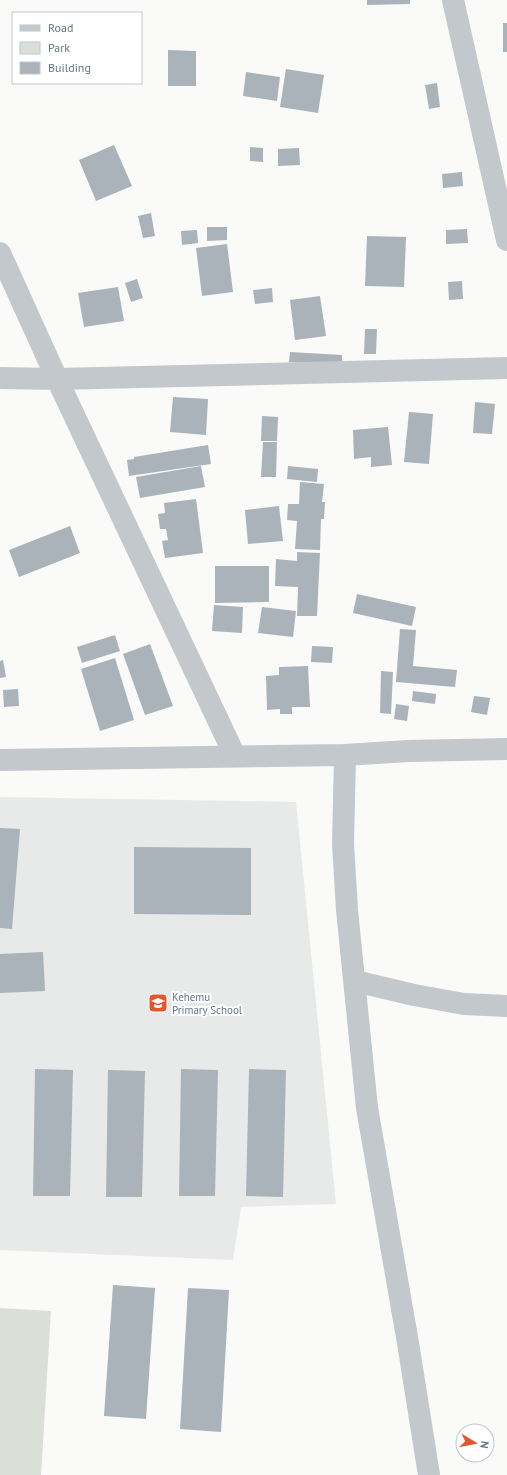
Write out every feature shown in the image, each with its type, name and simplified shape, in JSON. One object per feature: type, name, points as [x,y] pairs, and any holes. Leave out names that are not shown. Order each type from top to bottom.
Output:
[{"type":"street","points":[[453,0],[507,240]]},
{"type":"street","points":[[0,253],[235,756]]},
{"type":"street","points":[[0,378],[58,379],[507,368]]},
{"type":"street","points":[[0,760],[345,755],[408,751],[507,749]]},
{"type":"street","points":[[345,755],[343,844],[347,910],[367,1108],[408,1343],[429,1475]]},
{"type":"street","points":[[355,981],[414,995],[464,1004],[507,1006]]},
{"type":"shaded area","name":"Kehemu Primary School","points":[[0,797],[296,802],[336,1204],[241,1207],[233,1260],[0,1250]]},
{"type":"green space","points":[[0,1308],[51,1311],[41,1475],[0,1475]]},
{"type":"building","points":[[367,0],[410,0],[410,4],[367,5]]},
{"type":"building","points":[[503,23],[507,23],[507,52],[503,52]]},
{"type":"building","points":[[168,50],[196,51],[196,86],[168,86]]},
{"type":"building","points":[[286,69],[324,75],[318,113],[280,107]]},
{"type":"building","points":[[246,72],[280,77],[277,101],[243,96]]},
{"type":"building","points":[[437,83],[440,107],[429,109],[425,85]]},
{"type":"building","points":[[114,145],[132,186],[96,201],[79,160]]},
{"type":"building","points":[[250,147],[263,148],[263,162],[250,161]]},
{"type":"building","points":[[299,148],[300,165],[278,166],[278,149]]},
{"type":"building","points":[[462,172],[463,186],[443,188],[442,174]]},
{"type":"building","points":[[151,213],[155,236],[143,238],[138,216]]},
{"type":"building","points":[[207,227],[227,227],[227,240],[207,241]]},
{"type":"building","points":[[467,229],[468,243],[446,244],[446,230]]},
{"type":"building","points":[[197,230],[198,243],[182,245],[181,231]]},
{"type":"building","points":[[367,236],[406,237],[404,287],[365,286]]},
{"type":"building","points":[[227,244],[233,292],[202,296],[196,248]]},
{"type":"building","points":[[137,279],[143,298],[131,302],[125,283]]},
{"type":"building","points":[[462,281],[463,299],[449,300],[448,282]]},
{"type":"building","points":[[118,287],[124,321],[84,327],[78,293]]},
{"type":"building","points":[[272,288],[273,302],[255,304],[253,290]]},
{"type":"building","points":[[320,296],[326,336],[295,340],[290,300]]},
{"type":"building","points":[[365,329],[377,329],[376,354],[364,354]]},
{"type":"building","points":[[290,352],[342,355],[342,365],[289,362]]},
{"type":"building","points":[[173,397],[208,399],[206,435],[170,432]]},
{"type":"building","points":[[475,402],[495,404],[492,434],[473,433]]},
{"type":"building","points":[[409,412],[433,414],[429,464],[404,462]]},
{"type":"building","points":[[262,416],[278,417],[277,441],[261,441]]},
{"type":"building","points":[[388,427],[392,465],[371,467],[371,457],[354,459],[353,430]]},
{"type":"building","points":[[263,442],[277,442],[276,477],[261,477]]},
{"type":"building","points":[[208,445],[211,464],[129,476],[127,460],[134,459],[134,457]]},
{"type":"building","points":[[201,466],[205,487],[140,498],[136,477]]},
{"type":"building","points":[[288,466],[318,469],[317,482],[287,479]]},
{"type":"building","points":[[300,482],[324,484],[322,502],[325,502],[324,519],[321,519],[320,550],[295,549],[297,521],[287,520],[288,504],[299,504]]},
{"type":"building","points":[[196,499],[203,553],[165,558],[162,541],[168,540],[166,529],[160,529],[158,514],[165,513],[164,503]]},
{"type":"building","points":[[279,506],[283,541],[248,544],[245,510]]},
{"type":"building","points":[[70,526],[80,553],[19,577],[9,550]]},
{"type":"building","points":[[297,552],[320,553],[317,616],[297,616],[298,587],[275,586],[276,559],[297,561]]},
{"type":"building","points":[[215,566],[269,566],[269,602],[215,603]]},
{"type":"building","points":[[357,594],[416,607],[412,626],[353,613]]},
{"type":"building","points":[[214,605],[243,607],[242,633],[212,631]]},
{"type":"building","points":[[262,607],[296,611],[293,637],[258,633]]},
{"type":"building","points":[[400,629],[416,630],[413,666],[457,670],[455,687],[396,682]]},
{"type":"building","points":[[115,635],[120,651],[82,663],[77,647]]},
{"type":"building","points":[[150,644],[173,706],[145,715],[123,654]]},
{"type":"building","points":[[312,646],[333,647],[332,663],[311,662]]},
{"type":"building","points":[[115,658],[134,720],[100,731],[81,669]]},
{"type":"building","points":[[3,660],[6,677],[0,678],[0,661]]},
{"type":"building","points":[[308,666],[310,707],[292,707],[292,714],[280,714],[280,709],[267,710],[266,676],[279,675],[279,667]]},
{"type":"building","points":[[381,671],[393,672],[391,714],[380,713]]},
{"type":"building","points":[[18,689],[19,706],[4,707],[3,690]]},
{"type":"building","points":[[413,691],[436,694],[435,704],[412,701]]},
{"type":"building","points":[[474,696],[490,698],[487,715],[471,712]]},
{"type":"building","points":[[396,704],[409,706],[407,721],[394,719]]},
{"type":"building","points":[[0,828],[20,829],[12,929],[0,928]]},
{"type":"building","points":[[134,847],[251,848],[251,915],[134,914]]},
{"type":"building","points":[[43,952],[45,991],[0,993],[0,954]]},
{"type":"building","points":[[35,1069],[73,1070],[70,1196],[33,1196]]},
{"type":"building","points":[[181,1069],[218,1070],[215,1196],[179,1196]]},
{"type":"building","points":[[249,1069],[286,1070],[283,1197],[246,1196]]},
{"type":"building","points":[[108,1070],[145,1071],[142,1197],[106,1197]]},
{"type":"building","points":[[113,1285],[155,1288],[146,1419],[104,1416]]},
{"type":"building","points":[[188,1288],[229,1290],[221,1432],[180,1429]]},
{"type":"place","name":"Kehemu Primary School","points":[[158,1003]]}]
